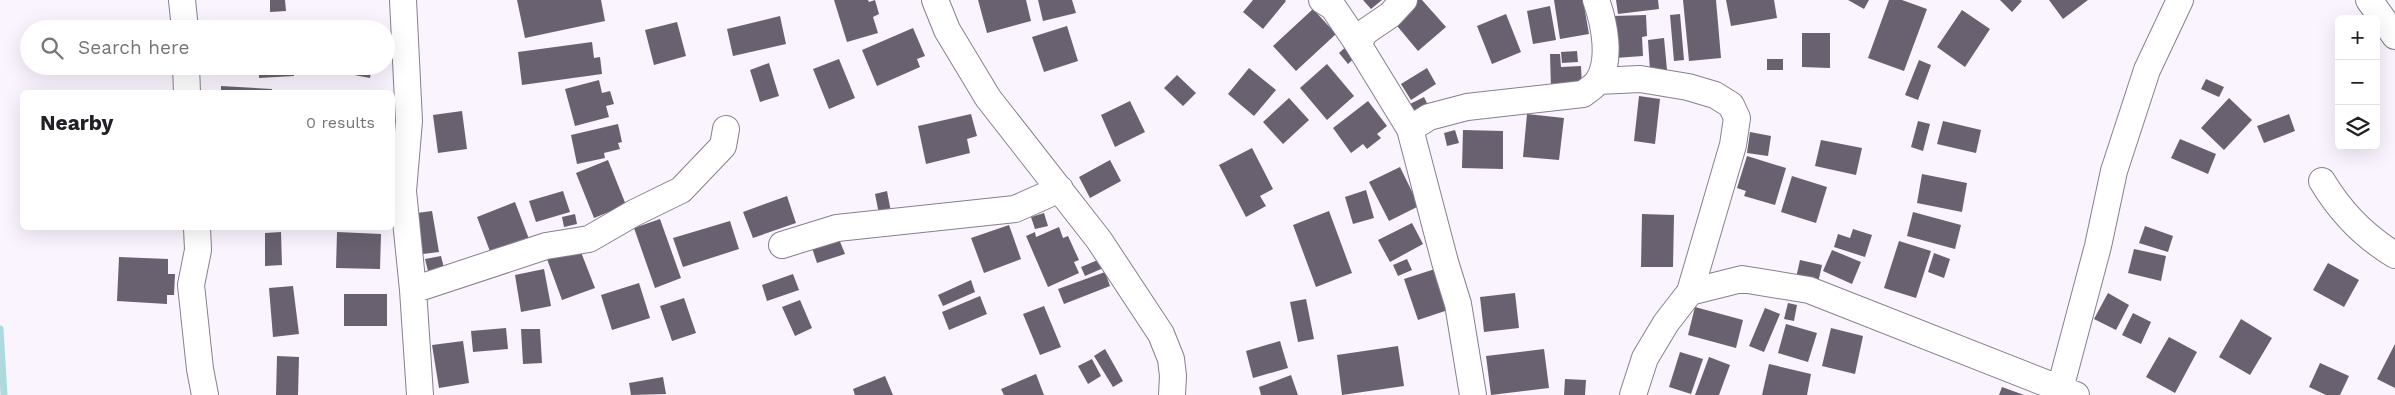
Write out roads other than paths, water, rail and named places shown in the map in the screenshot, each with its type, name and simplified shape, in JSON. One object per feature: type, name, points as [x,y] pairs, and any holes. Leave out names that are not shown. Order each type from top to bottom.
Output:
[{"type":"street","points":[[182,0],[184,20]]},
{"type":"street","points":[[404,0],[409,121],[404,191],[420,395]]},
{"type":"street","points":[[935,0],[947,30],[988,98],[1099,240],[1162,334],[1171,359],[1173,376],[1172,395]]},
{"type":"street","points":[[1322,0],[1334,7],[1410,130],[1458,304],[1473,395]]},
{"type":"street","points":[[1358,44],[1365,32],[1390,15],[1404,0]]},
{"type":"street","points":[[1410,130],[1429,117],[1467,107],[1583,94],[1598,82],[1605,60],[1601,15],[1596,0]]},
{"type":"street","points":[[1690,292],[1742,278],[1810,290],[2068,392],[2114,172],[2147,70],[2180,0]]},
{"type":"street","points":[[2369,0],[2395,36]]},
{"type":"street","points":[[186,75],[187,90]]},
{"type":"street","points":[[1598,82],[1640,79],[1688,88],[1715,95],[1731,106],[1737,118],[1733,146],[1690,292],[1666,323],[1645,358],[1632,395]]},
{"type":"street","points":[[413,290],[546,246],[589,239],[634,213],[681,190],[723,146],[726,128]]},
{"type":"street","points":[[2322,181],[2336,204],[2362,229],[2395,255]]},
{"type":"street","points":[[782,245],[837,228],[1015,209],[1060,189]]},
{"type":"street","points":[[197,230],[198,250],[191,285],[205,395]]},
{"type":"waterway","points":[[0,329],[4,395]]}]
